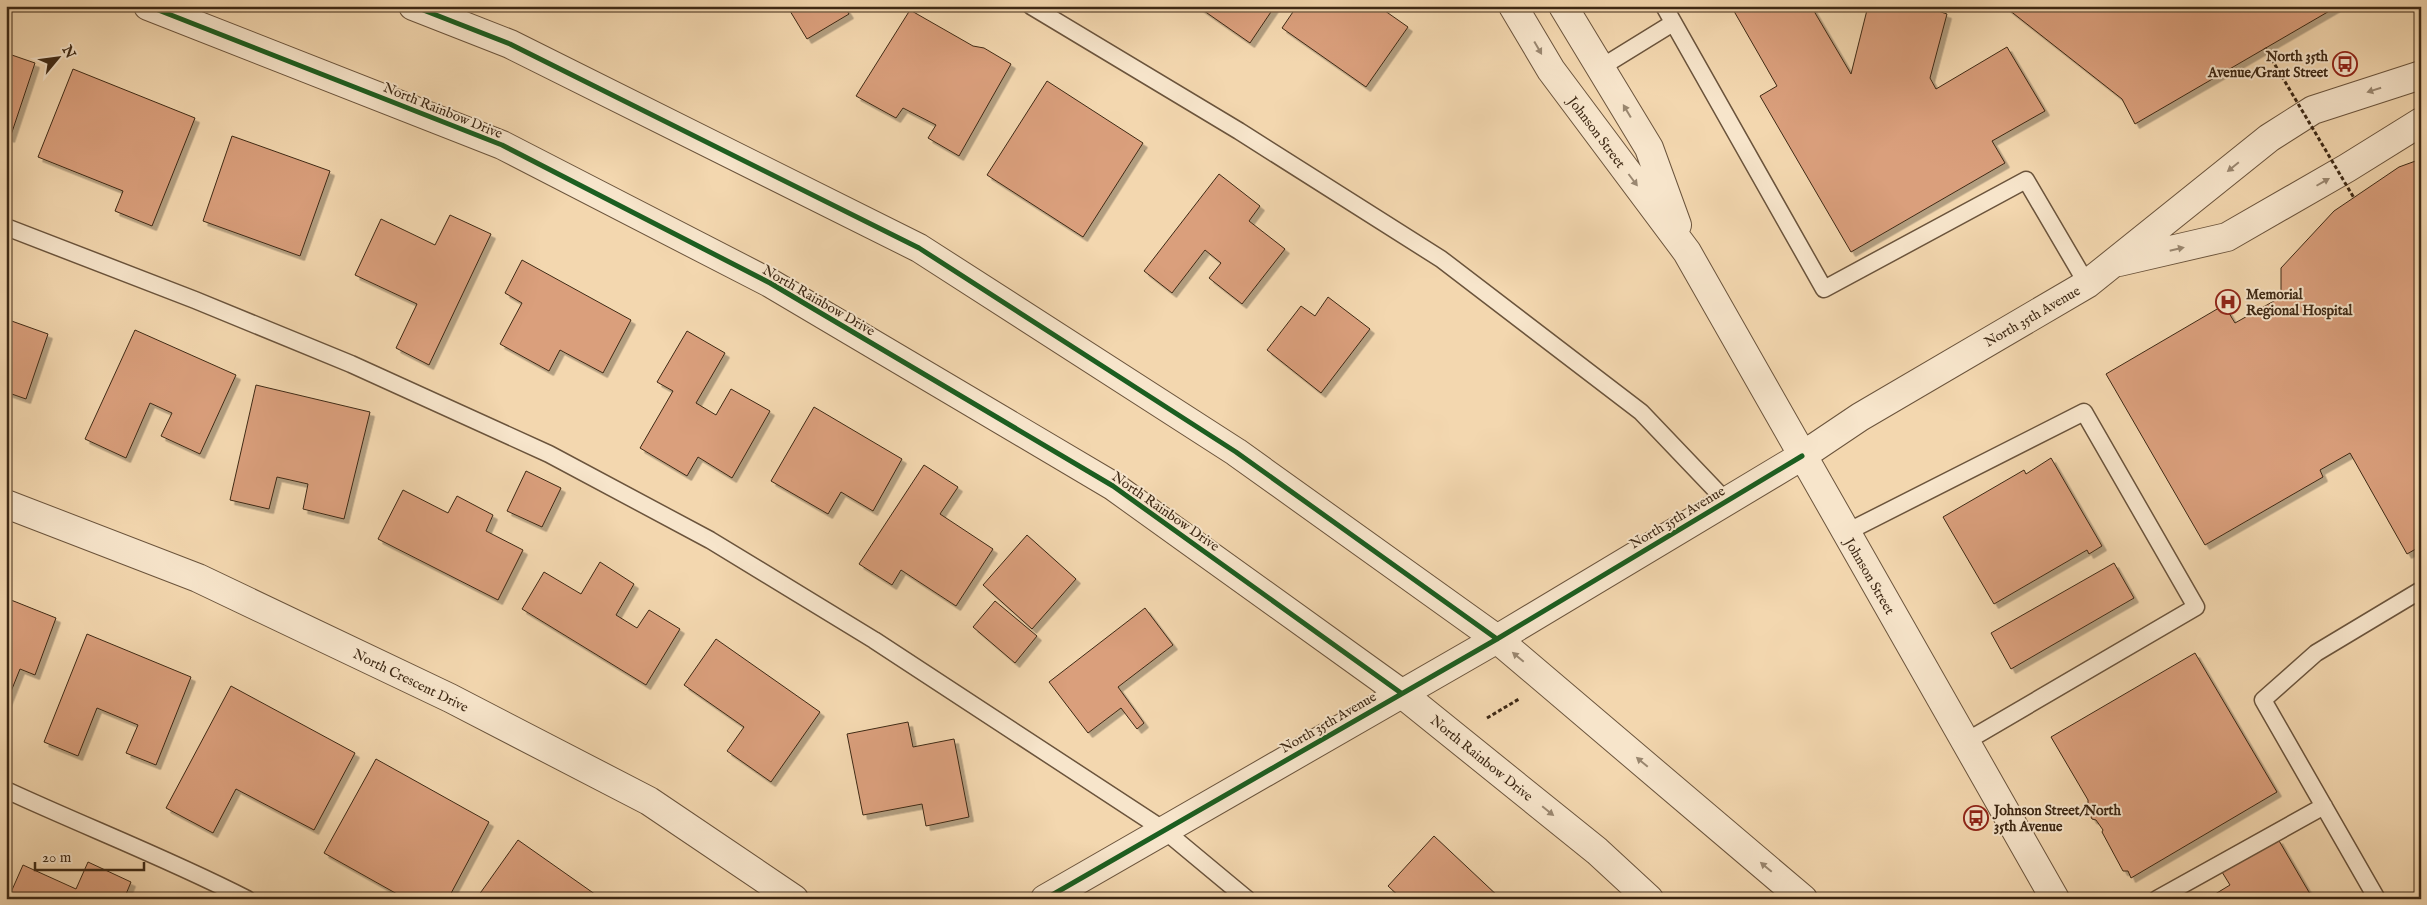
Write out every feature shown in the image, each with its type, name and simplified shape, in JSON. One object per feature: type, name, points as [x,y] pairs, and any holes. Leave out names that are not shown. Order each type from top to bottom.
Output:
[{"type":"street","name":"North Rainbow Drive","points":[[148,6],[502,145],[770,283],[1113,486],[1402,693],[1597,851],[1649,899]]},
{"type":"street","points":[[413,6],[510,44],[920,248],[1236,452],[1497,639],[1803,899]]},
{"type":"street","name":"Johnson Street","points":[[1514,6],[1551,70],[1687,252],[1845,533],[2055,899]]},
{"type":"street","name":"Johnson Street","points":[[1563,6],[1649,148],[1687,252]]},
{"type":"street","name":"North 35th Avenue","points":[[1045,899],[1497,639],[1802,456],[1860,417],[2087,284],[2270,138],[2313,110],[2421,75]]},
{"type":"street","name":"North 35th Avenue","points":[[2112,264],[2227,237],[2348,168],[2421,122]]},
{"type":"street","name":"North Crescent Drive","points":[[6,504],[198,578],[450,698],[649,801],[794,899]]},
{"type":"lane","points":[[1032,6],[1239,131],[1441,259],[1641,412],[1726,501]]},
{"type":"lane","points":[[1664,6],[1824,289],[2026,180],[2087,284]]},
{"type":"lane","points":[[1600,68],[1673,23]]},
{"type":"lane","points":[[6,227],[159,285],[351,364],[549,454],[710,540],[874,640],[1164,830],[1247,899]]},
{"type":"lane","points":[[1845,533],[2084,412],[2192,598],[2196,607],[1965,742]]},
{"type":"lane","points":[[2377,899],[2263,700],[2316,653],[2421,590]]},
{"type":"lane","points":[[6,790],[91,830],[214,882],[247,899]]},
{"type":"lane","points":[[2157,899],[2324,806]]},
{"type":"path","points":[[2266,48],[2354,198]]},
{"type":"path","points":[[1487,718],[1526,696]]},
{"type":"building","points":[[787,6],[844,6],[849,14],[807,39]]},
{"type":"building","points":[[1197,6],[1275,6],[1250,43]]},
{"type":"building","points":[[1297,6],[1378,6],[1408,27],[1366,87],[1282,28]]},
{"type":"building","points":[[1731,6],[1811,6],[1851,74],[1868,6],[1923,6],[1947,14],[1930,78],[1936,89],[2007,47],[2045,111],[1992,141],[2005,163],[1851,252],[1760,96],[1777,86]]},
{"type":"building","points":[[2004,6],[2338,6],[2135,124],[2122,99]]},
{"type":"building","points":[[910,10],[973,46],[984,48],[1011,64],[959,156],[928,138],[936,125],[903,108],[896,118],[856,96]]},
{"type":"building","points":[[6,53],[35,63],[10,138],[6,136]]},
{"type":"building","points":[[73,69],[195,118],[152,226],[115,211],[123,191],[38,157]]},
{"type":"building","points":[[1047,81],[1143,143],[1083,237],[987,175]]},
{"type":"building","points":[[232,136],[330,171],[300,256],[203,221]]},
{"type":"building","points":[[2421,159],[2421,546],[2407,554],[2350,453],[2320,470],[2323,477],[2205,545],[2106,374],[2224,305],[2235,323],[2281,297],[2281,268],[2334,211],[2399,167]]},
{"type":"building","points":[[1219,174],[1260,206],[1249,221],[1285,249],[1242,304],[1209,278],[1221,263],[1205,250],[1172,293],[1144,271]]},
{"type":"building","points":[[450,215],[491,234],[429,365],[396,348],[417,304],[355,275],[381,219],[435,245]]},
{"type":"building","points":[[522,260],[631,320],[603,373],[560,350],[549,371],[500,344],[522,303],[505,293]]},
{"type":"building","points":[[1328,297],[1370,329],[1321,393],[1267,350],[1301,306],[1315,316]]},
{"type":"building","points":[[6,319],[48,334],[26,399],[6,392]]},
{"type":"building","points":[[135,330],[236,375],[200,454],[161,436],[172,413],[150,403],[126,458],[85,439]]},
{"type":"building","points":[[687,331],[725,353],[696,403],[716,415],[731,389],[770,411],[732,478],[698,457],[687,476],[640,448],[673,391],[657,382]]},
{"type":"building","points":[[256,385],[370,412],[344,519],[303,509],[308,484],[277,477],[269,509],[230,500]]},
{"type":"building","points":[[814,407],[902,459],[873,511],[841,492],[828,514],[771,481]]},
{"type":"building","points":[[2051,458],[2102,546],[2089,554],[2087,550],[1994,604],[1943,517],[2024,470],[2026,474]]},
{"type":"building","points":[[924,465],[958,487],[940,514],[993,549],[956,606],[901,570],[892,585],[859,564]]},
{"type":"building","points":[[526,471],[561,488],[542,527],[507,511]]},
{"type":"building","points":[[403,490],[448,513],[457,496],[493,515],[486,531],[523,550],[498,600],[378,539]]},
{"type":"building","points":[[1027,535],[1076,579],[1032,629],[983,585]]},
{"type":"building","points":[[600,562],[634,584],[616,615],[637,628],[649,610],[680,629],[646,685],[522,609],[544,572],[581,594]]},
{"type":"building","points":[[2114,563],[2134,598],[2011,669],[1991,633]]},
{"type":"building","points":[[11,600],[56,618],[35,675],[20,669],[6,704],[6,613]]},
{"type":"building","points":[[995,601],[1037,636],[1015,663],[973,627]]},
{"type":"building","points":[[1145,608],[1173,645],[1118,687],[1144,723],[1137,729],[1121,708],[1088,733],[1049,682]]},
{"type":"building","points":[[87,634],[191,677],[156,765],[126,753],[138,725],[97,708],[78,756],[44,742]]},
{"type":"building","points":[[716,639],[820,712],[771,782],[727,751],[744,727],[684,685]]},
{"type":"building","points":[[2195,653],[2277,792],[2131,878],[2128,871],[2123,871],[2102,832],[2103,830],[2096,820],[2092,819],[2088,811],[2088,800],[2051,737]]},
{"type":"building","points":[[231,686],[355,753],[314,830],[236,789],[213,833],[166,808]]},
{"type":"building","points":[[908,722],[913,747],[954,739],[969,817],[926,826],[922,804],[863,815],[847,734]]},
{"type":"building","points":[[376,759],[489,822],[448,899],[406,899],[324,853]]},
{"type":"building","points":[[1434,836],[1501,899],[1402,899],[1388,886]]},
{"type":"building","points":[[2278,839],[2313,899],[2207,899],[2230,885],[2222,872]]},
{"type":"building","points":[[518,840],[599,897],[598,899],[476,899]]},
{"type":"building","points":[[88,862],[131,882],[124,899],[8,899],[23,865],[76,889]]},
{"type":"cycle path","points":[[148,6],[502,145],[770,283],[1113,486],[1401,693]]},
{"type":"cycle path","points":[[413,6],[510,44],[919,248],[1236,452],[1497,639]]},
{"type":"cycle path","points":[[1045,899],[1497,639],[1802,456]]},
{"type":"place","name":"North 35th Avenue/Grant Street","points":[[2345,64]]},
{"type":"place","name":"Memorial Regional Hospital","points":[[2228,302]]},
{"type":"place","name":"Johnson Street/North 35th Avenue","points":[[1976,818]]}]
